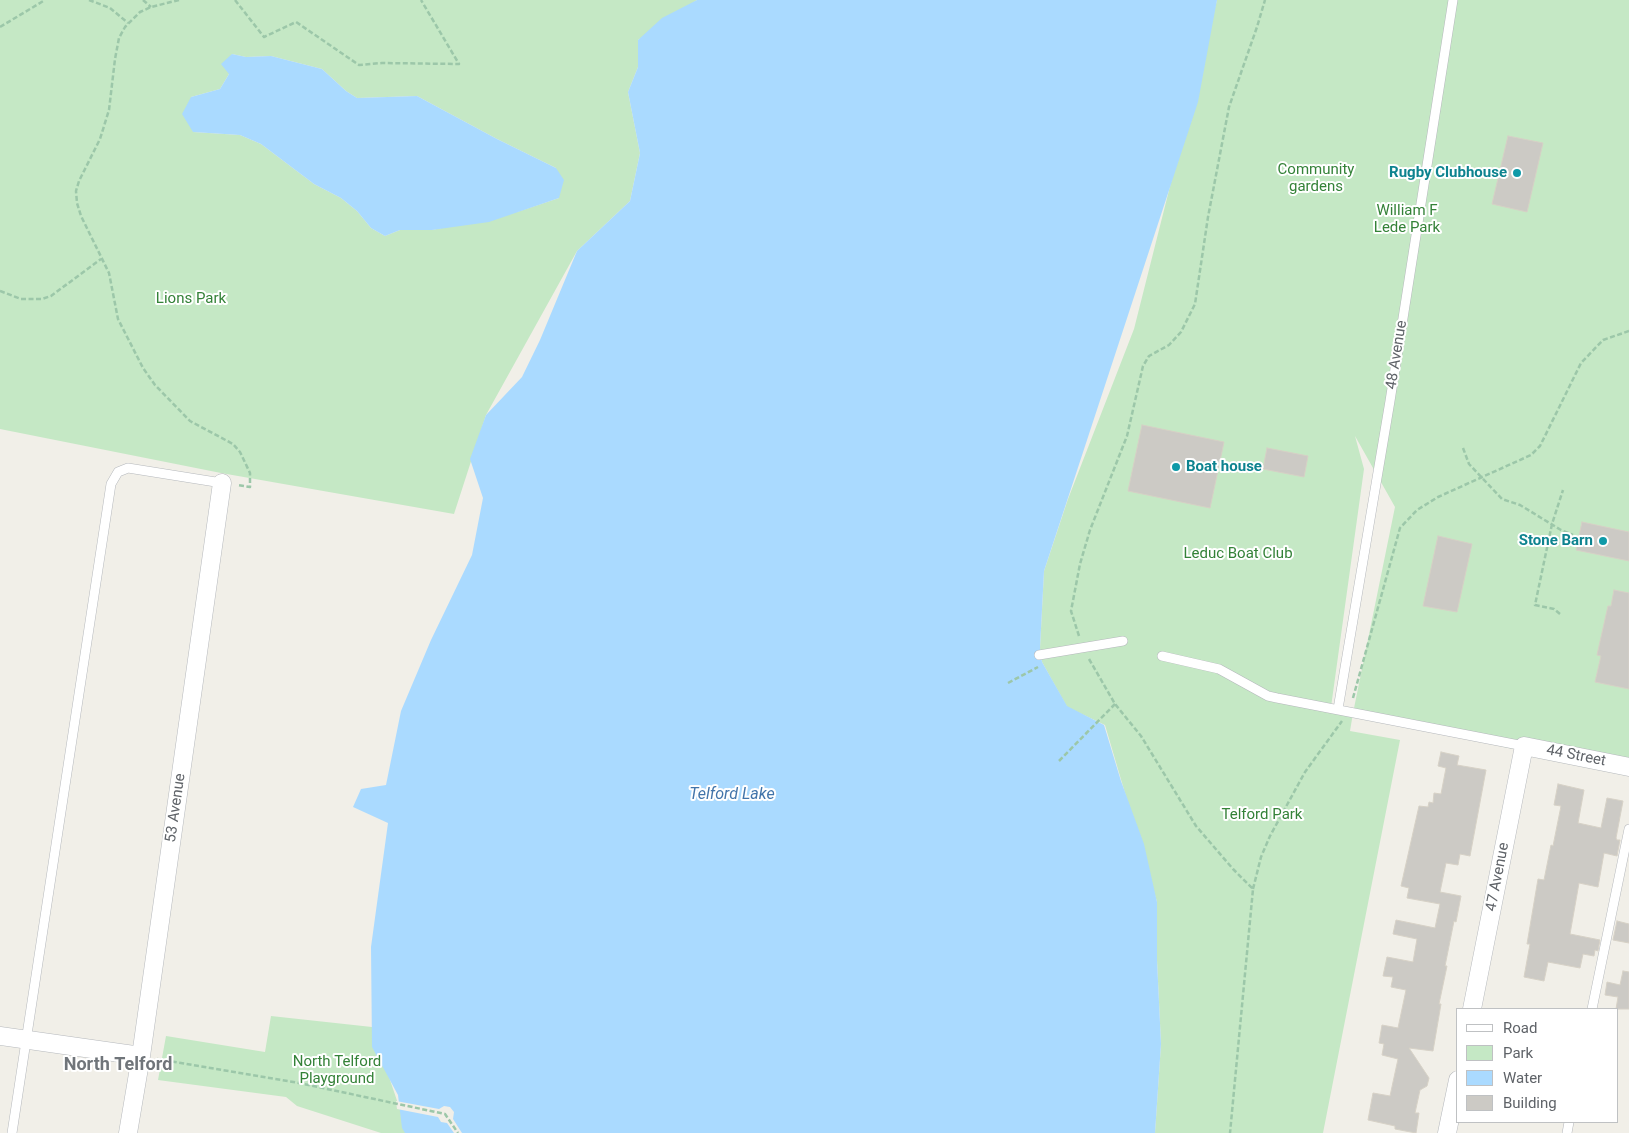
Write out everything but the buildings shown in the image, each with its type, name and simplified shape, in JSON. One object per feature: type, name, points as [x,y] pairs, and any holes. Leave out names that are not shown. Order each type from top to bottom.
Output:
[{"type":"street","name":"53 Avenue","points":[[128,1133],[141,1056],[222,483]]},
{"type":"street","name":"44 Street","points":[[1524,746],[1629,767]]},
{"type":"street","name":"47 Avenue","points":[[1472,1008],[1524,746]]},
{"type":"street","points":[[0,1036],[141,1056]]},
{"type":"street","points":[[1447,1133],[1456,1090]]},
{"type":"lane","name":"48 Avenue","points":[[1338,709],[1390,401],[1453,0]]},
{"type":"lane","points":[[12,1133],[111,484],[118,472],[128,468],[222,483]]},
{"type":"lane","points":[[1039,655],[1123,641]]},
{"type":"lane","points":[[1162,656],[1219,669],[1268,696],[1524,746]]},
{"type":"lane","points":[[1592,1008],[1629,828]]},
{"type":"path","points":[[0,27],[45,0]]},
{"type":"path","points":[[89,0],[110,8],[128,24]]},
{"type":"path","points":[[143,0],[151,7]]},
{"type":"path","points":[[179,0],[151,7],[140,12],[128,24],[119,38],[114,58],[110,110],[100,139],[79,181],[76,192],[81,216],[101,259],[110,273],[118,318],[143,368],[160,391],[190,421],[233,444],[245,461],[250,473],[250,487],[222,483]]},
{"type":"path","points":[[235,0],[264,37],[296,22],[359,65],[382,63],[459,64],[420,0]]},
{"type":"path","points":[[1071,611],[1080,564],[1090,530],[1127,436],[1143,366],[1149,356],[1169,345],[1181,332],[1195,304],[1208,217],[1229,107],[1265,0]]},
{"type":"path","points":[[0,291],[21,299],[42,299],[51,296],[101,259]]},
{"type":"path","points":[[1417,510],[1438,497],[1531,455],[1540,446],[1581,363],[1603,340],[1629,331]]},
{"type":"path","points":[[1463,448],[1468,464],[1502,499],[1520,506],[1573,535]]},
{"type":"path","points":[[1560,614],[1554,609],[1535,605],[1552,524],[1563,490]]},
{"type":"path","points":[[1008,683],[1045,664]]},
{"type":"path","points":[[1100,680],[1115,704],[1141,736],[1196,826],[1253,889],[1230,1133]]},
{"type":"path","points":[[1059,761],[1115,704]]},
{"type":"path","points":[[141,1056],[299,1083],[446,1114],[458,1133]]},
{"type":"green space","name":"Lions Park","points":[[0,0],[697,0],[638,40],[638,67],[628,92],[640,153],[630,201],[577,251],[486,415],[454,514],[221,473],[0,429]],"holes":[[[232,54],[246,57],[271,56],[322,69],[346,91],[357,98],[417,96],[556,168],[559,198],[520,211],[432,230],[400,230],[385,236],[371,228],[357,211],[341,198],[314,184],[261,144],[240,135],[193,132],[191,97],[220,89],[229,74]]]},
{"type":"green space","name":"William F Lede Park","points":[[1217,0],[1629,0],[1629,775],[1353,713],[1350,731],[1400,740],[1323,1133],[1155,1133],[1161,1044],[1157,960],[1157,902],[1105,725],[1067,707],[1042,662],[1040,648],[1044,571],[1068,499],[1134,329]],"holes":[[[1355,436],[1395,507],[1353,713],[1331,707],[1364,469]]]},
{"type":"green space","name":"North Telford Playground","points":[[271,1016],[372,1027],[408,1133],[381,1133],[297,1106],[286,1097],[158,1080],[166,1036],[265,1052]]},
{"type":"water","name":"Telford Lake","points":[[697,0],[1217,0],[1198,102],[1044,571],[1040,648],[1042,662],[1067,706],[1104,725],[1121,781],[1144,844],[1157,902],[1157,960],[1161,1044],[1155,1133],[405,1133],[402,1128],[398,1095],[372,1047],[371,947],[388,823],[353,807],[361,789],[386,785],[401,711],[431,640],[472,555],[483,498],[470,459],[486,415],[522,377],[540,340],[577,251],[630,201],[640,153],[628,92],[638,67],[638,40],[662,18]]},
{"type":"water","points":[[232,54],[246,57],[271,56],[322,69],[346,91],[357,98],[417,96],[556,168],[564,180],[559,198],[489,222],[432,230],[400,230],[385,236],[371,228],[357,211],[341,198],[314,184],[261,144],[240,135],[193,132],[182,114],[191,97],[220,89],[229,74],[221,64]]},
{"type":"pier","points":[[396,1101],[439,1109],[444,1106],[450,1107],[454,1112],[453,1119],[462,1133],[454,1133],[447,1123],[441,1122],[438,1117],[397,1109]]},
{"type":"place","name":"Rugby Clubhouse","points":[[1517,173]]},
{"type":"place","name":"Boat house","points":[[1176,467]]},
{"type":"place","name":"Stone Barn","points":[[1603,541]]},
{"type":"district","name":"North Telford","points":[[118,1065]]},
{"type":"park label","name":"Community gardens","points":[[1316,178]]},
{"type":"park label","name":"Leduc Boat Club","points":[[1238,554]]},
{"type":"park label","name":"Telford Park","points":[[1262,815]]}]
